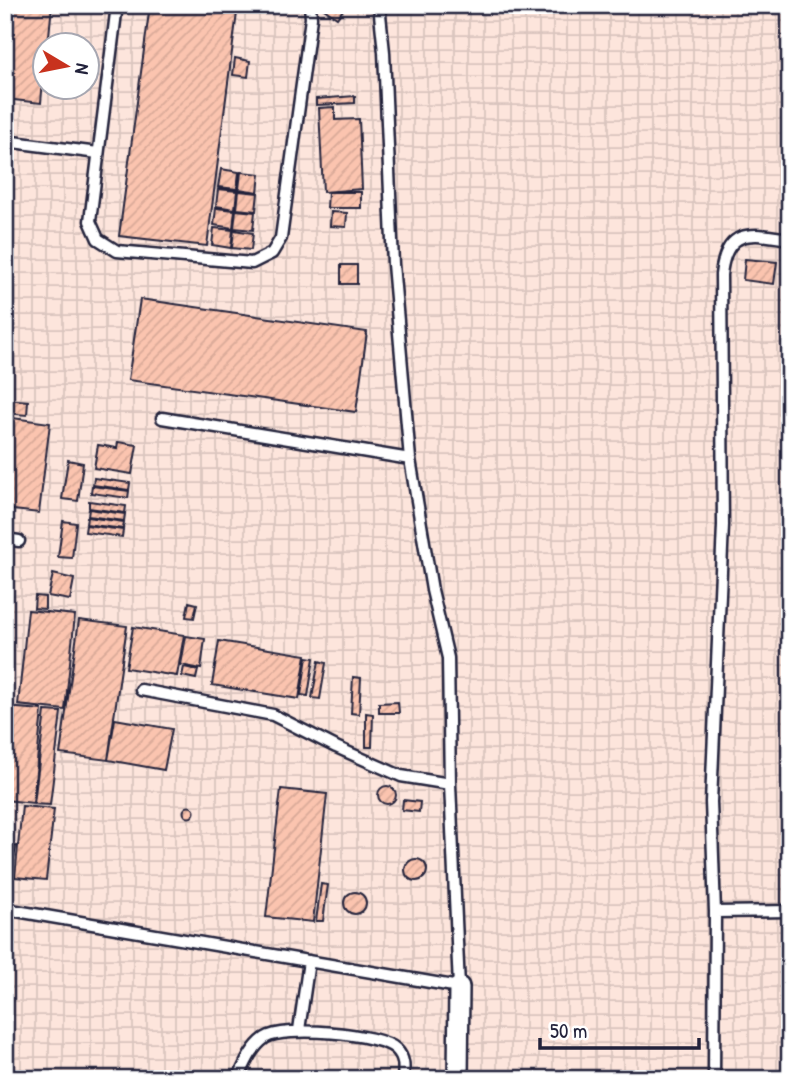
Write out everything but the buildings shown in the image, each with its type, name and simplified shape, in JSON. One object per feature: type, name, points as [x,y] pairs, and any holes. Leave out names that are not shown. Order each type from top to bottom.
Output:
[{"type":"street","points":[[458,1079],[459,987]]},
{"type":"lane","points":[[117,5],[90,221],[98,239],[117,251],[252,263],[272,253],[281,238],[311,19],[310,5]]},
{"type":"lane","points":[[5,909],[459,987],[450,784],[448,658],[432,590],[410,458],[393,264],[384,52],[379,5]]},
{"type":"lane","points":[[5,141],[98,152]]},
{"type":"lane","points":[[714,1079],[715,912],[711,802],[723,525],[721,275],[723,255],[734,242],[745,235],[761,234],[790,239]]},
{"type":"lane","points":[[162,418],[410,458]]},
{"type":"lane","points":[[5,539],[19,541]]},
{"type":"lane","points":[[141,690],[273,715],[401,776],[450,784]]},
{"type":"lane","points":[[715,912],[790,911]]},
{"type":"lane","points":[[299,1030],[309,961]]},
{"type":"lane","points":[[238,1079],[249,1055],[265,1038],[279,1032],[299,1030],[379,1039],[395,1047],[404,1060],[403,1079]]},
{"type":"shaded area","points":[[5,5],[790,5],[790,1079],[5,1079]]}]
